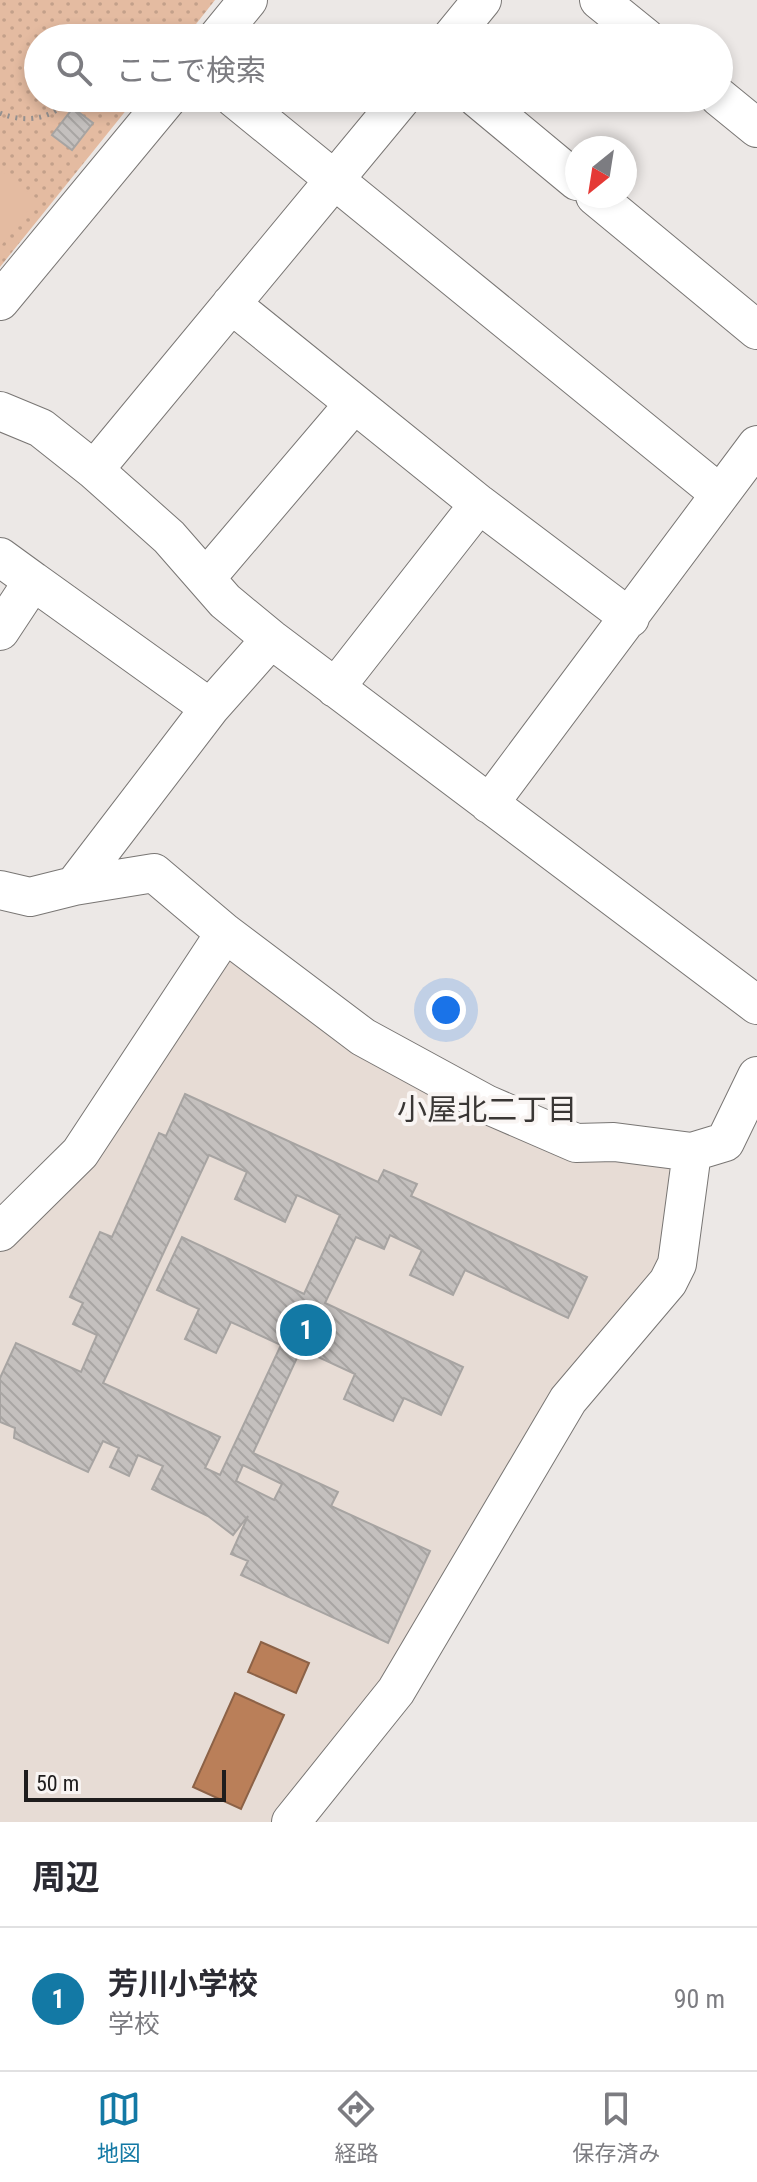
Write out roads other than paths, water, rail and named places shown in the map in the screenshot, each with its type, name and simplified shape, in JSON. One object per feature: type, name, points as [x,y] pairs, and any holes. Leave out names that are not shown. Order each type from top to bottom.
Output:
[{"type":"street","points":[[228,24],[248,0]]},
{"type":"street","points":[[462,24],[482,0]]},
{"type":"street","points":[[599,0],[629,24]]},
{"type":"street","points":[[733,108],[757,128]]},
{"type":"street","points":[[0,301],[156,112]]},
{"type":"street","points":[[251,112],[720,494]]},
{"type":"street","points":[[94,470],[391,112]]},
{"type":"street","points":[[494,112],[565,171]]},
{"type":"street","points":[[610,208],[757,330]]},
{"type":"street","points":[[231,304],[479,504],[630,618]]},
{"type":"street","points":[[206,578],[354,404]]},
{"type":"street","points":[[0,411],[41,428],[94,470],[169,537],[225,601],[271,639],[757,1005]]},
{"type":"street","points":[[489,804],[757,445]]},
{"type":"street","points":[[335,688],[479,504]]},
{"type":"street","points":[[0,557],[210,708]]},
{"type":"street","points":[[0,631],[33,581]]},
{"type":"street","points":[[74,886],[210,708],[271,639]]},
{"type":"street","points":[[0,890],[30,897],[74,886],[154,873],[225,933],[363,1037],[486,1104],[576,1143],[614,1142],[692,1152],[725,1142],[757,1076]]},
{"type":"street","points":[[0,1232],[80,1153],[225,933]]},
{"type":"street","points":[[291,1822],[396,1691],[568,1400],[668,1282],[677,1264],[692,1152]]},
{"type":"place","name":"芳川小学校","points":[[306,1330]]},
{"type":"district","name":"小屋北二丁目","points":[[487,1109]]}]
